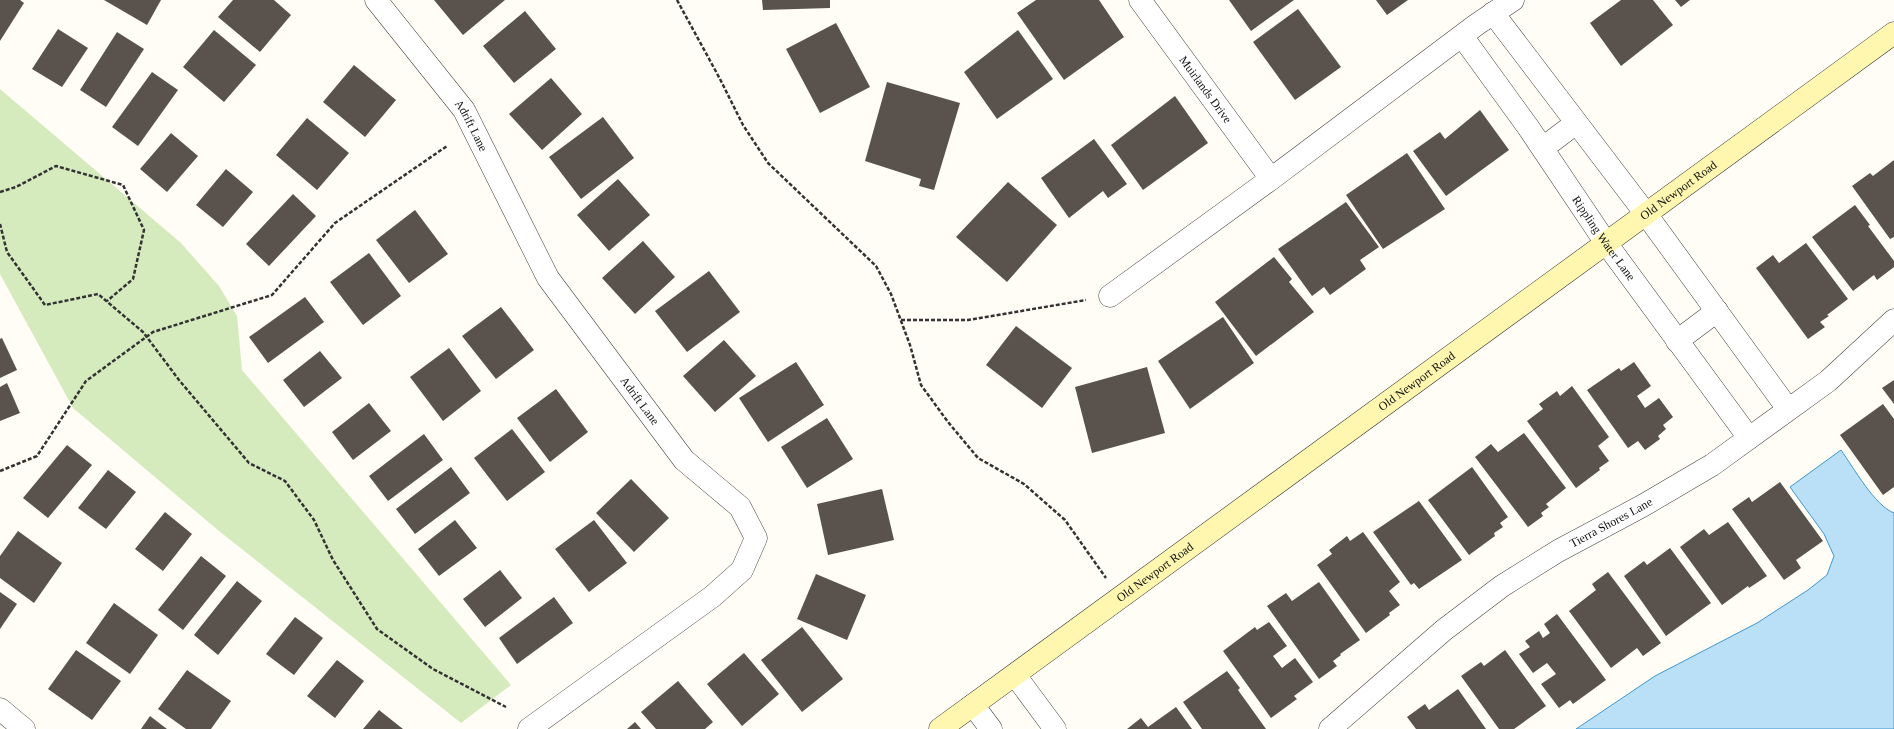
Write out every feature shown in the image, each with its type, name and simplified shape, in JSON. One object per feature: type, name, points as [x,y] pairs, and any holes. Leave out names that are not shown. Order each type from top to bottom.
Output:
[{"type":"street","name":"Adrift Lane","points":[[376,0],[464,110],[548,278],[684,460],[740,507],[756,538],[742,570],[713,596],[529,729]]},
{"type":"street","name":"Muirlands Drive","points":[[1140,0],[1271,179]]},
{"type":"street","points":[[1110,296],[1271,179],[1462,36],[1514,0]]},
{"type":"street","points":[[1493,14],[1646,214],[1788,409]]},
{"type":"street","name":"Old Newport Road","points":[[940,729],[1894,33]]},
{"type":"street","name":"Rippling Water Lane","points":[[1462,36],[1543,148],[1606,243],[1749,438]]},
{"type":"street","points":[[1543,148],[1576,123]]},
{"type":"street","points":[[1677,341],[1717,311]]},
{"type":"street","name":"Tierra Shores Lane","points":[[1330,729],[1444,630],[1502,586],[1558,551],[1644,505],[1712,465],[1828,381],[1894,320]]},
{"type":"street","points":[[1015,675],[1055,729]]},
{"type":"street","points":[[973,705],[991,729]]},
{"type":"street","points":[[0,709],[24,729]]},
{"type":"path","points":[[677,0],[743,125],[768,163],[876,266],[892,294],[921,385],[948,422],[978,458],[1024,484],[1065,520],[1120,598]]},
{"type":"path","points":[[0,471],[37,456],[86,381],[147,336],[153,332],[272,295],[336,223],[447,146]]},
{"type":"path","points":[[0,192],[16,187],[56,166],[123,185],[144,230],[133,279],[107,301]]},
{"type":"path","points":[[0,224],[7,252],[45,305],[98,294],[143,332],[179,380],[249,463],[285,481],[314,520],[333,560],[377,629],[433,669],[506,707]]},
{"type":"path","points":[[901,320],[968,320],[1110,296]]},
{"type":"green space","points":[[0,89],[181,243],[219,286],[237,316],[242,370],[511,685],[461,723],[219,531],[73,408],[0,274]]},
{"type":"water","points":[[1841,450],[1858,476],[1879,503],[1894,513],[1894,729],[1576,729],[1655,676],[1757,623],[1808,590],[1827,575],[1834,556],[1824,534],[1790,487]]},
{"type":"building","points":[[0,0],[20,0],[24,3],[0,41]]},
{"type":"building","points":[[104,0],[161,0],[147,25]]},
{"type":"building","points":[[233,0],[274,0],[291,15],[260,52],[218,17]]},
{"type":"building","points":[[434,0],[505,0],[463,35]]},
{"type":"building","points":[[762,0],[830,0],[830,8],[763,10]]},
{"type":"building","points":[[1036,0],[1099,0],[1124,37],[1064,80],[1017,13]]},
{"type":"building","points":[[1229,0],[1294,0],[1251,31]]},
{"type":"building","points":[[1376,0],[1408,0],[1387,15]]},
{"type":"building","points":[[1621,0],[1653,0],[1673,25],[1621,66],[1590,23]]},
{"type":"building","points":[[1675,0],[1690,0],[1681,7]]},
{"type":"building","points":[[1298,9],[1341,67],[1295,100],[1253,42]]},
{"type":"building","points":[[525,11],[556,49],[514,83],[483,46]]},
{"type":"building","points":[[836,23],[870,87],[820,113],[786,49]]},
{"type":"building","points":[[58,29],[88,48],[62,87],[32,69]]},
{"type":"building","points":[[214,30],[256,65],[224,102],[183,67]]},
{"type":"building","points":[[1018,30],[1053,79],[997,119],[964,72]]},
{"type":"building","points":[[117,32],[144,49],[106,107],[80,90]]},
{"type":"building","points":[[354,65],[396,100],[365,137],[323,102]]},
{"type":"building","points":[[152,72],[178,90],[138,146],[112,127]]},
{"type":"building","points":[[551,78],[582,114],[542,150],[509,114]]},
{"type":"building","points":[[887,82],[960,103],[934,190],[919,186],[921,179],[865,161]]},
{"type":"building","points":[[1175,96],[1208,143],[1143,190],[1111,145]]},
{"type":"building","points":[[1480,110],[1509,150],[1446,196],[1413,151],[1440,132],[1445,139]]},
{"type":"building","points":[[603,117],[634,158],[581,199],[549,157]]},
{"type":"building","points":[[307,118],[349,153],[317,190],[276,155]]},
{"type":"building","points":[[171,133],[198,156],[167,192],[140,169]]},
{"type":"building","points":[[1094,139],[1127,184],[1108,198],[1103,191],[1069,218],[1041,178]]},
{"type":"building","points":[[1407,153],[1445,209],[1383,249],[1346,195]]},
{"type":"building","points":[[1894,160],[1894,237],[1890,239],[1852,186],[1870,173],[1873,176]]},
{"type":"building","points":[[226,169],[253,192],[223,227],[196,205]]},
{"type":"building","points":[[618,179],[650,215],[609,251],[577,215]]},
{"type":"building","points":[[1008,182],[1057,225],[1007,282],[956,237]]},
{"type":"building","points":[[293,194],[316,216],[269,266],[246,244]]},
{"type":"building","points":[[1346,202],[1379,247],[1360,260],[1366,269],[1330,295],[1324,287],[1312,296],[1278,249]]},
{"type":"building","points":[[1855,205],[1870,225],[1868,226],[1894,261],[1894,267],[1877,280],[1874,275],[1853,291],[1812,237]]},
{"type":"building","points":[[415,210],[448,254],[409,283],[376,240]]},
{"type":"building","points":[[643,241],[675,277],[635,314],[602,278]]},
{"type":"building","points":[[1806,243],[1848,299],[1820,322],[1825,327],[1808,339],[1756,268],[1773,255],[1779,263]]},
{"type":"building","points":[[369,253],[401,296],[363,325],[330,282]]},
{"type":"building","points":[[1274,257],[1292,279],[1289,282],[1314,312],[1256,356],[1215,302]]},
{"type":"building","points":[[709,271],[740,312],[687,352],[655,311]]},
{"type":"building","points":[[305,297],[324,322],[268,363],[249,337]]},
{"type":"building","points":[[501,307],[534,350],[496,379],[462,336]]},
{"type":"building","points":[[1223,317],[1254,363],[1190,409],[1158,361]]},
{"type":"building","points":[[1016,326],[1072,368],[1042,408],[986,365]]},
{"type":"building","points":[[2,338],[17,370],[0,378],[0,339]]},
{"type":"building","points":[[724,340],[756,376],[715,412],[683,376]]},
{"type":"building","points":[[449,348],[481,391],[443,421],[410,377]]},
{"type":"building","points":[[320,351],[342,378],[304,407],[283,380]]},
{"type":"building","points":[[796,362],[824,405],[768,442],[739,398]]},
{"type":"building","points":[[1634,362],[1651,386],[1637,396],[1645,408],[1659,398],[1673,417],[1663,425],[1666,429],[1658,436],[1660,439],[1645,450],[1638,441],[1628,448],[1587,390],[1619,368],[1621,371]]},
{"type":"building","points":[[1147,367],[1165,433],[1092,453],[1075,387]]},
{"type":"building","points":[[1894,380],[1894,404],[1882,388]]},
{"type":"building","points":[[7,383],[20,413],[0,421],[0,387]]},
{"type":"building","points":[[1572,386],[1609,437],[1598,446],[1609,461],[1599,468],[1600,470],[1576,488],[1527,421],[1543,409],[1539,404],[1557,391],[1560,396]]},
{"type":"building","points":[[556,389],[588,432],[550,462],[517,418]]},
{"type":"building","points":[[369,403],[391,431],[353,460],[332,432]]},
{"type":"building","points":[[1883,404],[1894,419],[1894,487],[1883,495],[1840,435]]},
{"type":"building","points":[[827,418],[853,459],[807,488],[781,447]]},
{"type":"building","points":[[512,429],[545,472],[507,501],[474,458]]},
{"type":"building","points":[[1524,433],[1566,488],[1546,504],[1549,507],[1541,513],[1543,516],[1528,527],[1475,457],[1491,444],[1498,452]]},
{"type":"building","points":[[424,434],[443,460],[388,501],[369,476]]},
{"type":"building","points":[[67,445],[92,465],[48,518],[23,498]]},
{"type":"building","points":[[451,467],[470,493],[415,534],[396,509]]},
{"type":"building","points":[[1472,467],[1508,517],[1500,523],[1503,527],[1494,533],[1495,536],[1469,555],[1428,500]]},
{"type":"building","points":[[108,470],[136,492],[106,529],[78,508]]},
{"type":"building","points":[[631,479],[669,518],[634,552],[596,513]]},
{"type":"building","points":[[1780,482],[1823,541],[1796,560],[1801,568],[1784,580],[1732,509],[1749,497],[1752,502]]},
{"type":"building","points":[[882,489],[894,540],[828,555],[817,504]]},
{"type":"building","points":[[1419,501],[1462,560],[1419,589],[1414,583],[1411,585],[1373,532]]},
{"type":"building","points":[[165,512],[192,534],[163,571],[135,549]]},
{"type":"building","points":[[455,520],[477,548],[439,576],[418,549]]},
{"type":"building","points":[[594,520],[627,563],[589,592],[555,549]]},
{"type":"building","points":[[1728,522],[1767,576],[1749,588],[1748,586],[1722,605],[1680,547],[1704,529],[1709,535]]},
{"type":"building","points":[[18,531],[62,563],[34,603],[0,578],[0,556]]},
{"type":"building","points":[[1363,532],[1400,582],[1389,591],[1400,605],[1389,613],[1390,615],[1366,633],[1317,565],[1332,554],[1329,550],[1347,536],[1350,541]]},
{"type":"building","points":[[1670,548],[1711,603],[1666,636],[1624,576],[1644,561],[1647,565]]},
{"type":"building","points":[[201,556],[226,576],[183,630],[158,610]]},
{"type":"building","points":[[500,570],[522,598],[485,627],[463,599]]},
{"type":"building","points":[[1608,572],[1661,643],[1643,656],[1637,648],[1611,668],[1569,611],[1596,590],[1592,584]]},
{"type":"building","points":[[816,574],[866,595],[847,640],[797,619]]},
{"type":"building","points":[[237,581],[262,601],[218,655],[194,635]]},
{"type":"building","points":[[1319,582],[1360,640],[1340,654],[1341,655],[1333,661],[1337,666],[1319,679],[1267,606],[1286,593],[1292,601]]},
{"type":"building","points":[[0,592],[17,604],[0,629]]},
{"type":"building","points":[[554,597],[573,623],[517,664],[499,638]]},
{"type":"building","points":[[114,603],[158,635],[130,674],[86,643]]},
{"type":"building","points":[[1557,614],[1606,680],[1573,704],[1570,700],[1559,708],[1541,684],[1556,674],[1547,663],[1533,673],[1519,654],[1530,647],[1525,641],[1539,631],[1543,638],[1550,633],[1544,624]]},
{"type":"building","points":[[295,617],[323,638],[294,675],[266,654]]},
{"type":"building","points":[[1269,622],[1287,646],[1273,656],[1282,668],[1295,658],[1313,682],[1294,696],[1297,699],[1271,718],[1223,651],[1255,627],[1257,630]]},
{"type":"building","points":[[802,627],[843,679],[802,712],[761,660]]},
{"type":"building","points":[[76,650],[121,681],[92,720],[48,689]]},
{"type":"building","points":[[1505,650],[1546,706],[1514,729],[1499,729],[1461,676],[1481,662],[1484,666]]},
{"type":"building","points":[[744,653],[779,694],[742,726],[707,684]]},
{"type":"building","points":[[337,660],[364,681],[335,718],[307,696]]},
{"type":"building","points":[[187,670],[231,701],[211,729],[186,729],[158,709]]},
{"type":"building","points":[[1227,671],[1240,688],[1238,690],[1266,729],[1202,729],[1183,702]]},
{"type":"building","points":[[678,681],[713,722],[705,729],[656,729],[641,712]]},
{"type":"building","points":[[1458,689],[1486,729],[1416,729],[1407,717],[1425,704],[1429,710]]},
{"type":"building","points":[[1176,707],[1192,729],[1127,729],[1141,718],[1148,727]]},
{"type":"building","points":[[379,710],[403,729],[363,729]]},
{"type":"building","points":[[150,716],[167,729],[141,729]]},
{"type":"building","points":[[635,722],[641,729],[627,729]]}]
